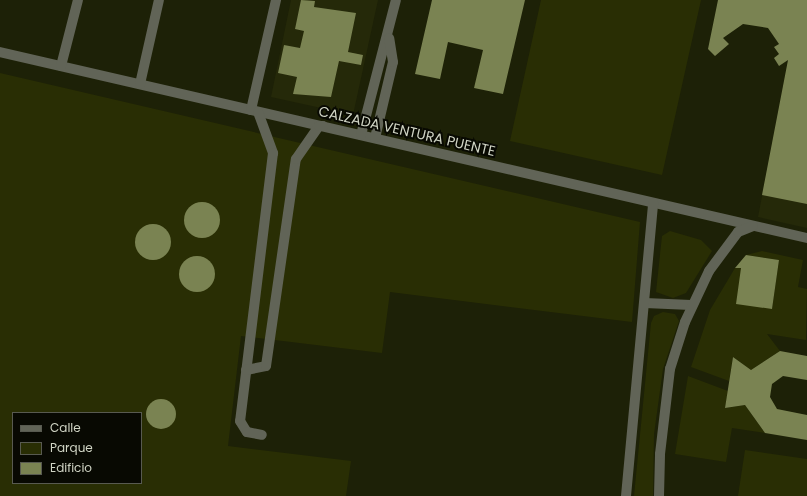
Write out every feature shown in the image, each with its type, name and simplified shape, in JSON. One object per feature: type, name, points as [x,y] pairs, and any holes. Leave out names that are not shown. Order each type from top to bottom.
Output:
[{"type":"street","points":[[61,66],[78,0]]},
{"type":"street","points":[[140,84],[159,0]]},
{"type":"street","points":[[262,435],[247,432],[240,421],[273,153],[255,111],[276,0]]},
{"type":"street","points":[[361,135],[389,36],[396,0]]},
{"type":"street","points":[[375,138],[393,62],[389,36]]},
{"type":"street","name":"CALZADA VENTURA PUENTE","points":[[0,52],[807,238]]},
{"type":"street","points":[[246,370],[268,360],[296,159],[319,126],[323,126]]},
{"type":"street","points":[[626,496],[645,303],[653,203]]},
{"type":"street","points":[[659,496],[660,454],[670,369],[691,305],[709,271],[738,232],[753,226]]},
{"type":"street","points":[[645,303],[691,305]]},
{"type":"shaded area","points":[[291,0],[378,0],[353,115],[271,97]]},
{"type":"shaded area","points":[[800,0],[807,0],[807,228],[758,217]]},
{"type":"green space","points":[[541,0],[701,0],[662,175],[510,141]]},
{"type":"green space","points":[[0,73],[640,222],[632,322],[390,292],[382,353],[241,336],[228,446],[351,461],[346,496],[0,496]]},
{"type":"green space","points":[[670,231],[701,240],[712,251],[686,293],[673,298],[656,292],[662,236]]},
{"type":"green space","points":[[762,251],[803,260],[798,287],[807,289],[806,340],[767,334],[780,351],[751,370],[733,357],[729,381],[691,367],[710,310],[735,268],[741,268],[772,308],[779,260],[746,255]]},
{"type":"green space","points":[[663,312],[675,314],[679,321],[663,369],[654,434],[653,496],[634,496],[651,323],[654,316]]},
{"type":"green space","points":[[688,376],[728,391],[725,408],[745,405],[765,433],[732,428],[726,462],[675,454]]},
{"type":"green space","points":[[745,450],[807,459],[807,496],[738,496]]},
{"type":"building","points":[[301,0],[315,1],[314,7],[356,13],[348,52],[363,55],[361,65],[339,61],[331,97],[293,94],[297,77],[278,73],[284,45],[300,48],[304,31],[295,29]]},
{"type":"building","points":[[432,0],[525,0],[503,94],[474,88],[483,50],[448,42],[440,79],[415,74]]},
{"type":"building","points":[[718,0],[807,0],[807,204],[762,195],[788,60],[779,66],[774,58],[779,54],[774,47],[779,44],[768,28],[743,24],[723,38],[729,44],[715,56],[708,49]]},
{"type":"building","points":[[206,202],[215,207],[219,213],[219,227],[215,233],[206,238],[198,238],[189,233],[185,227],[184,216],[189,207],[195,203]]},
{"type":"building","points":[[157,224],[166,229],[170,235],[170,249],[166,255],[157,260],[149,260],[140,255],[136,249],[135,238],[140,229],[146,225]]},
{"type":"building","points":[[746,255],[779,260],[772,309],[736,304],[741,268],[735,268]]},
{"type":"building","points":[[201,256],[210,261],[214,267],[214,281],[210,287],[201,292],[193,292],[184,287],[180,281],[179,270],[184,261],[190,257]]},
{"type":"building","points":[[780,351],[807,356],[807,380],[783,376],[772,384],[770,397],[777,409],[807,415],[807,440],[765,433],[745,405],[725,408],[733,357],[751,370]]},
{"type":"building","points":[[161,399],[171,404],[176,414],[171,424],[161,429],[151,424],[146,414],[151,404]]}]
